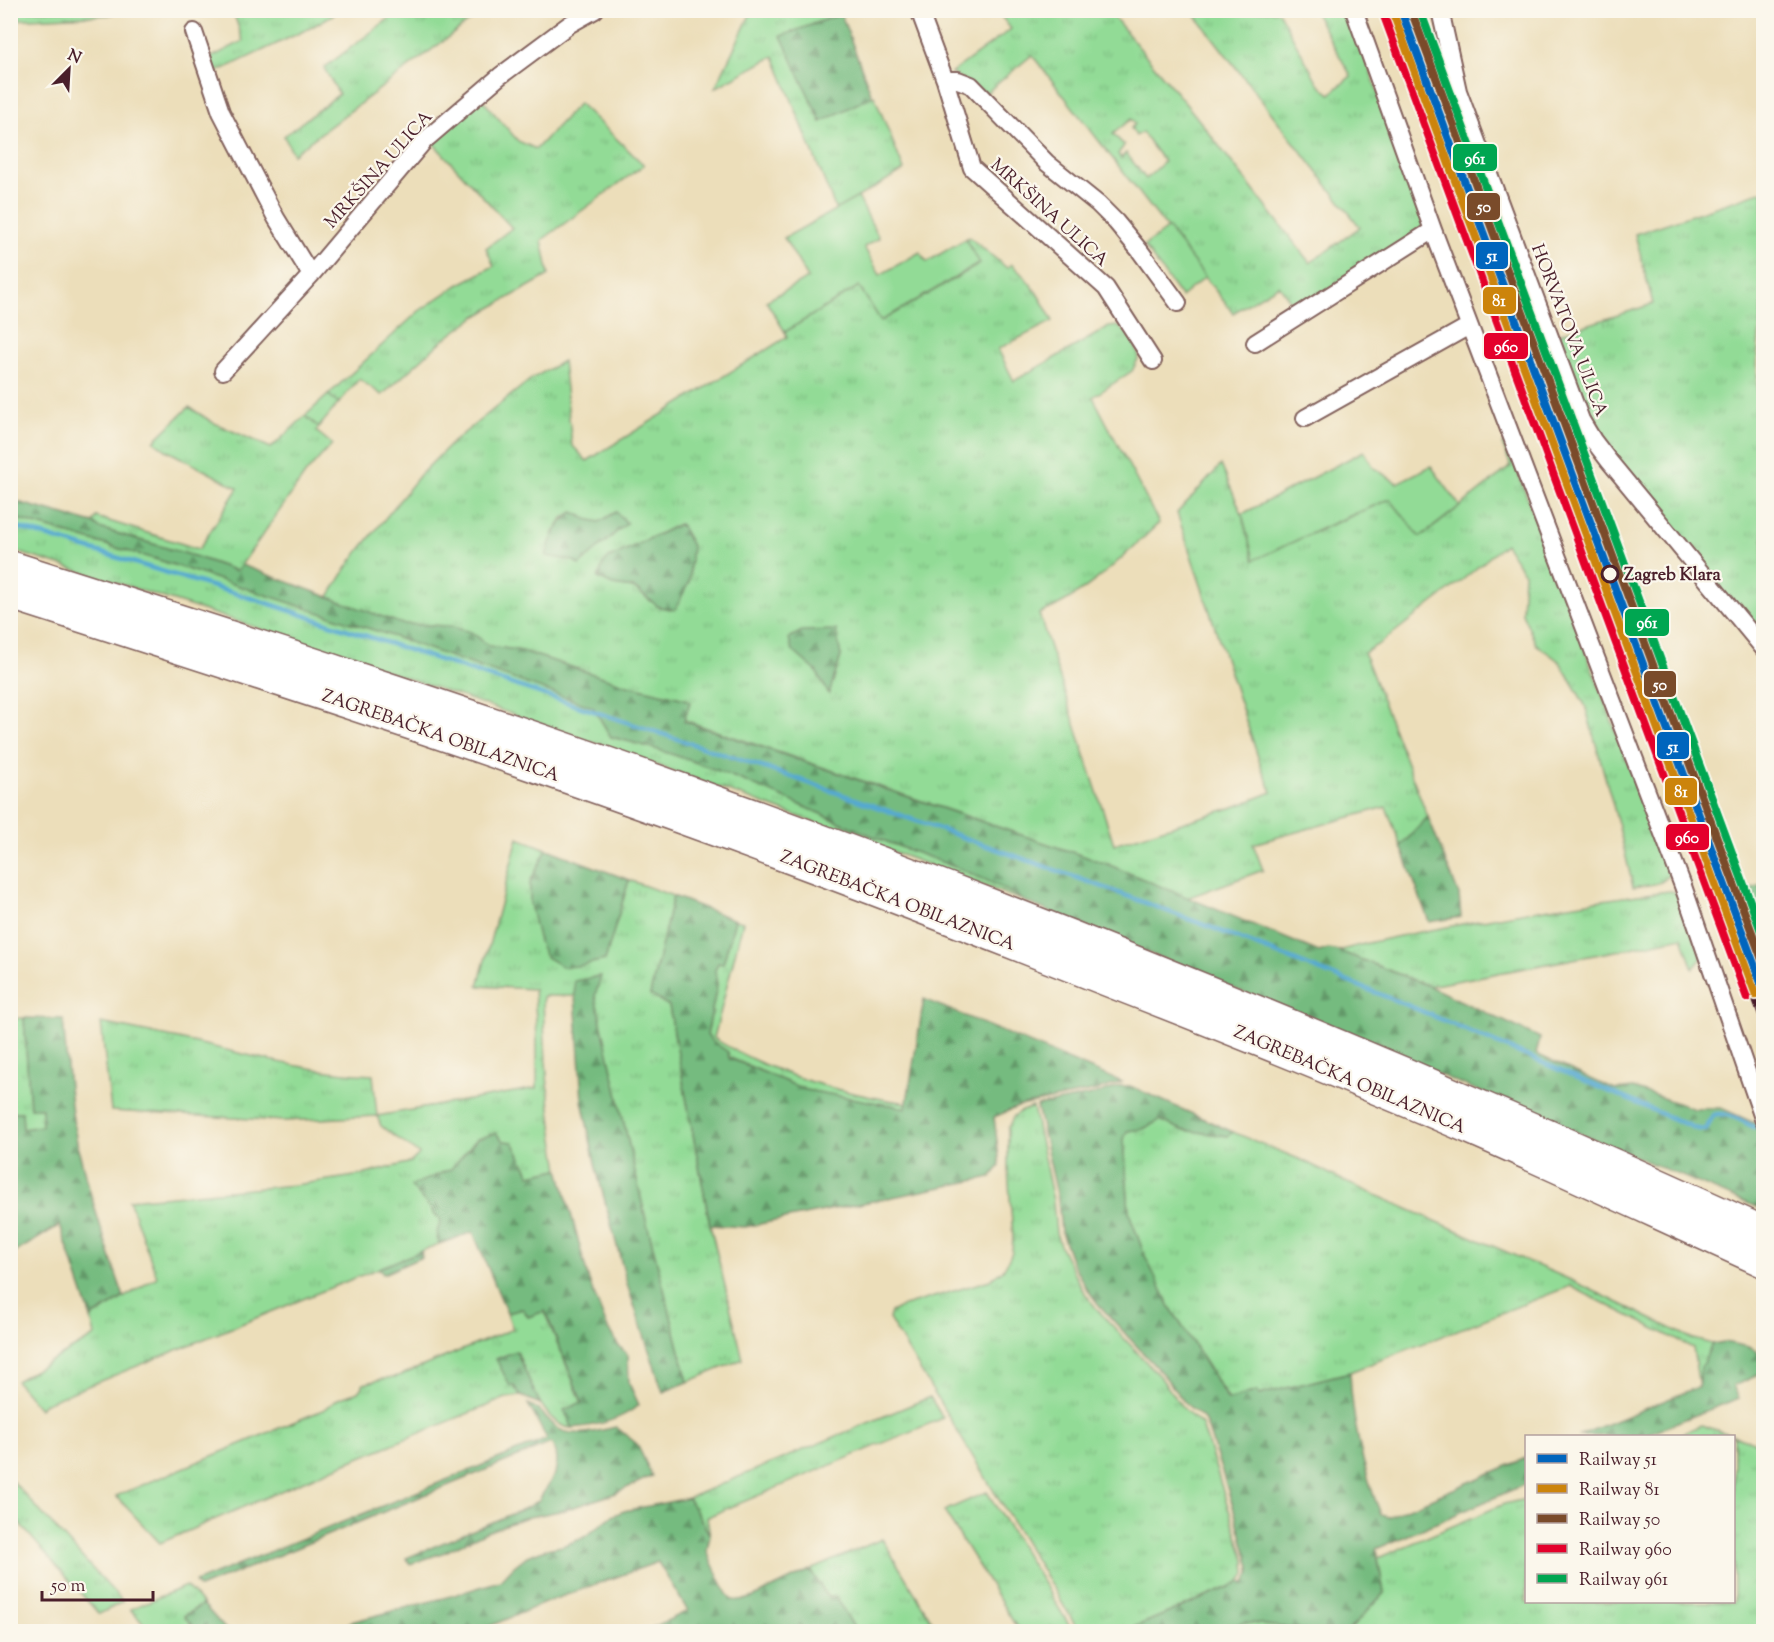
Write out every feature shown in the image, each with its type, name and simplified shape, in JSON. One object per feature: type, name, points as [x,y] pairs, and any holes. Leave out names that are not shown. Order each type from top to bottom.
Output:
[{"type":"highway","name":"ZAGREBAČKA OBILAZNICA","points":[[10,566],[276,650],[701,796],[953,891],[1263,1014],[1490,1109],[1715,1225],[1764,1263]]},
{"type":"highway","name":"ZAGREBAČKA OBILAZNICA","points":[[10,594],[270,677],[692,822],[957,921],[1253,1038],[1490,1138],[1715,1225],[1764,1232]]},
{"type":"street","name":"MRKŠINA ULICA","points":[[223,371],[311,275],[424,141],[500,75],[570,24],[595,10]]},
{"type":"street","name":"MRKŠINA ULICA","points":[[919,10],[945,80],[972,168],[1106,288],[1153,361]]},
{"type":"street","points":[[1354,10],[1469,326],[1683,886],[1764,1121]]},
{"type":"street","name":"HORVATOVA ULICA","points":[[1440,10],[1458,91],[1581,420],[1593,440],[1764,649]]},
{"type":"street","points":[[194,32],[221,112],[276,219],[311,275]]},
{"type":"street","name":"MRKŠINA ULICA","points":[[945,80],[958,80],[971,85],[1047,163],[1104,210],[1140,251],[1178,303]]},
{"type":"street","points":[[1255,343],[1433,230]]},
{"type":"street","points":[[1305,418],[1469,326]]},
{"type":"green space","points":[[10,11],[122,11],[108,15],[11,20]]},
{"type":"green space","points":[[233,11],[339,11],[312,27],[213,74],[208,59],[243,41]]},
{"type":"green space","points":[[399,11],[445,11],[446,13],[449,11],[477,11],[479,14],[293,154],[284,136],[339,94],[324,68]]},
{"type":"green space","points":[[752,11],[840,11],[841,14],[782,36],[821,122],[874,95],[904,170],[836,210],[774,56],[715,88]]},
{"type":"green space","points":[[997,11],[1109,11],[1195,115],[1310,263],[1360,227],[1192,11],[1278,11],[1318,83],[1330,94],[1351,76],[1314,11],[1349,11],[1425,225],[1421,231],[1297,311],[1279,285],[1233,313],[1032,55],[986,93],[951,73],[1011,29]],"holes":[[[1131,119],[1135,124],[1131,128],[1136,136],[1142,132],[1164,162],[1146,179],[1126,153],[1121,158],[1118,154],[1124,145],[1113,134]]]},
{"type":"green space","points":[[841,14],[872,96],[821,122],[781,36]]},
{"type":"green space","points":[[480,97],[518,141],[536,149],[579,103],[644,165],[542,240],[549,275],[475,317],[442,341],[382,395],[359,379],[339,403],[328,395],[419,311],[458,285],[494,266],[486,248],[512,228],[431,141]]},
{"type":"green space","points":[[1763,191],[1764,280],[1757,359],[1757,393],[1764,438],[1763,644],[1589,424],[1555,335],[1653,304],[1635,234]]},
{"type":"green space","points":[[858,197],[879,238],[864,247],[880,275],[920,252],[927,262],[965,239],[980,263],[881,321],[859,286],[785,332],[766,301],[808,278],[784,238]]},
{"type":"green space","points":[[1168,228],[1205,277],[1181,297],[1144,246]]},
{"type":"green space","points":[[969,237],[1007,268],[1011,264],[1019,271],[1035,290],[1053,321],[998,349],[1014,381],[1109,327],[1118,326],[1133,338],[1139,357],[1132,371],[1093,397],[1159,523],[1088,586],[1039,614],[1114,844],[1237,806],[1272,792],[1262,769],[1177,513],[1221,465],[1242,514],[1254,559],[1390,499],[1421,537],[1511,466],[1502,444],[1506,441],[1669,872],[1667,877],[1655,884],[1633,887],[1618,823],[1585,705],[1560,662],[1536,644],[1522,613],[1524,573],[1505,544],[1460,582],[1364,653],[1428,817],[1401,846],[1386,807],[1253,844],[1263,870],[1187,898],[1107,864],[684,720],[690,702],[685,699],[627,685],[522,651],[489,646],[470,632],[449,626],[402,624],[328,598],[351,561],[420,475],[453,442],[531,379],[563,361],[572,445],[587,461],[787,337],[785,332],[859,286],[881,321],[980,264],[965,239]],"holes":[[[573,512],[586,519],[599,522],[574,561],[552,535],[563,518]],[[679,524],[692,546],[659,607],[633,588],[613,585],[599,578],[609,558]],[[841,656],[829,693],[816,671]]]},
{"type":"green space","points":[[328,395],[339,403],[319,427],[305,416]]},
{"type":"green space","points":[[189,407],[212,422],[271,448],[305,416],[319,427],[316,431],[332,444],[306,473],[237,571],[99,528],[93,523],[96,517],[199,549],[238,488],[166,450],[154,441]]},
{"type":"green space","points":[[1364,451],[1374,468],[1397,483],[1431,466],[1460,506],[1420,537],[1390,499],[1254,560],[1242,514]]},
{"type":"green space","points":[[10,500],[93,523],[99,528],[236,571],[242,565],[402,624],[449,626],[471,632],[489,646],[522,651],[627,685],[685,699],[690,702],[684,721],[1107,864],[1319,952],[1328,949],[1339,951],[1429,986],[1540,1038],[1536,1054],[1615,1090],[1633,1088],[1695,1109],[1721,1108],[1762,1124],[1764,1130],[1763,1210],[1024,901],[1007,890],[969,872],[870,835],[710,768],[678,756],[611,737],[593,707],[389,635],[165,562],[11,517]]},
{"type":"green space","points":[[573,512],[586,519],[599,522],[616,512],[627,523],[579,565],[574,561],[546,556],[555,531]]},
{"type":"green space","points":[[10,517],[165,562],[389,635],[593,707],[611,737],[678,756],[742,780],[870,835],[969,872],[1007,890],[1024,901],[773,807],[394,673],[11,550]]},
{"type":"green space","points":[[680,524],[692,546],[689,582],[675,610],[659,607],[634,588],[613,585],[598,578],[603,564],[609,558]]},
{"type":"green space","points":[[836,630],[841,656],[829,694],[816,671],[792,650],[789,638],[802,631]]},
{"type":"green space","points":[[1428,817],[1459,895],[1461,917],[1429,922],[1401,846]]},
{"type":"green space","points":[[518,838],[547,849],[530,882],[605,960],[629,880],[673,896],[650,995],[669,1005],[710,1225],[743,1359],[688,1382],[646,1220],[595,996],[600,976],[575,981],[576,996],[543,996],[552,1126],[559,1169],[530,1175],[513,1142],[477,1139],[451,1169],[412,1186],[441,1221],[437,1232],[439,1244],[43,1404],[40,1409],[16,1381],[95,1336],[91,1318],[157,1277],[129,1200],[295,1185],[362,1175],[411,1162],[419,1154],[381,1126],[377,1116],[537,1088],[534,989],[478,986]]},
{"type":"green space","points":[[547,849],[629,880],[605,960],[563,967],[546,957],[539,942],[530,904],[530,882]]},
{"type":"green space","points":[[1764,885],[1763,948],[1743,890]]},
{"type":"green space","points":[[1670,891],[1677,893],[1702,958],[1693,969],[1682,937],[1429,986],[1339,951],[1503,916]]},
{"type":"green space","points":[[673,896],[735,920],[723,964],[718,963],[715,970],[717,985],[707,1035],[728,1052],[729,1058],[806,1090],[906,1108],[924,999],[1122,1082],[1097,1090],[1020,1106],[994,1117],[1000,1166],[991,1177],[745,1227],[710,1225],[669,1006],[650,995]]},
{"type":"green space","points":[[735,920],[743,922],[714,1038],[763,1064],[798,1078],[870,1097],[907,1103],[906,1108],[806,1090],[728,1057],[727,1052],[712,1041],[707,1035],[717,985],[715,970],[718,963],[723,964]]},
{"type":"green space","points":[[601,976],[595,996],[646,1220],[688,1382],[663,1392],[628,1287],[596,1168],[582,1100],[574,981]]},
{"type":"green space","points":[[24,1018],[30,1108],[42,1108],[42,1126],[23,1129],[22,1112],[11,1112],[10,1019]]},
{"type":"green space","points":[[24,1018],[63,1019],[70,1099],[78,1147],[93,1204],[124,1297],[91,1318],[60,1225],[11,1255],[11,1112],[22,1112],[23,1129],[42,1126],[42,1108],[30,1108]]},
{"type":"green space","points":[[101,1023],[288,1064],[351,1074],[373,1075],[377,1116],[284,1121],[111,1111]]},
{"type":"green space","points":[[1120,1086],[1130,1086],[1233,1132],[1228,1136],[1182,1130],[1160,1120],[1143,1129],[1127,1131],[1124,1139],[1129,1213],[1144,1254],[1170,1307],[1228,1400],[1257,1391],[1259,1395],[1350,1372],[1353,1409],[1364,1463],[1381,1515],[1388,1517],[1525,1458],[1525,1484],[1376,1549],[1384,1593],[1348,1631],[1310,1631],[1245,1622],[1218,1631],[1125,1631],[1241,1581],[1244,1584],[1250,1574],[1250,1567],[1233,1506],[1203,1418],[1185,1403],[1166,1378],[1099,1305],[1072,1262],[1061,1232],[1058,1198],[1037,1106],[1100,1093]]},
{"type":"green space","points":[[1033,1107],[1060,1245],[1082,1289],[1096,1308],[1161,1378],[1182,1407],[1202,1425],[1245,1560],[1246,1574],[1237,1584],[1125,1631],[1079,1631],[889,1319],[891,1312],[901,1307],[990,1280],[1003,1270],[1012,1252],[1013,1237],[1008,1170],[1008,1128],[1014,1116]]},
{"type":"green space","points":[[1160,1120],[1183,1130],[1228,1136],[1233,1132],[1306,1162],[1348,1183],[1573,1281],[1693,1339],[1712,1344],[1701,1368],[1699,1387],[1693,1348],[1570,1286],[1350,1372],[1259,1395],[1256,1391],[1229,1400],[1170,1307],[1144,1254],[1129,1213],[1124,1139],[1126,1131],[1143,1129]]},
{"type":"green space","points":[[496,1133],[503,1141],[513,1142],[530,1175],[559,1169],[589,1281],[607,1327],[618,1345],[628,1355],[629,1383],[639,1405],[616,1419],[573,1428],[564,1410],[582,1402],[545,1311],[528,1317],[523,1309],[507,1313],[473,1232],[439,1244],[437,1232],[441,1221],[411,1186],[451,1169],[477,1139]]},
{"type":"green space","points":[[421,1251],[422,1257],[383,1274],[379,1268]]},
{"type":"green space","points":[[523,1309],[528,1317],[544,1311],[582,1403],[564,1410],[573,1428],[562,1426],[545,1410],[531,1385],[517,1351],[514,1386],[521,1396],[506,1398],[334,1468],[160,1543],[116,1496],[325,1409],[338,1399],[358,1392],[364,1384],[399,1376],[513,1329],[507,1313]]},
{"type":"green space","points":[[1724,1342],[1749,1347],[1763,1355],[1763,1373],[1733,1386],[1739,1398],[1645,1435],[1580,1435],[1698,1387],[1701,1368],[1712,1344]]},
{"type":"green space","points":[[516,1351],[540,1404],[521,1396],[514,1386],[510,1386],[496,1359]]},
{"type":"green space","points":[[930,1397],[943,1418],[707,1517],[710,1535],[688,1498]]},
{"type":"green space","points":[[528,1404],[540,1411],[556,1427],[569,1433],[585,1433],[616,1427],[637,1444],[652,1476],[616,1493],[565,1510],[524,1518],[486,1532],[445,1552],[410,1564],[406,1558],[526,1508],[539,1500],[555,1474],[556,1452],[551,1443],[199,1588],[195,1582],[547,1439]]},
{"type":"green space","points":[[1701,1425],[1732,1435],[1678,1435]]},
{"type":"green space","points":[[1735,1436],[1763,1445],[1758,1482],[1764,1491],[1763,1631],[1348,1632],[1384,1593],[1378,1558],[1504,1504],[1525,1499],[1525,1603],[1735,1603]]},
{"type":"green space","points":[[10,1479],[123,1602],[99,1614],[11,1514]]},
{"type":"green space","points":[[987,1492],[1073,1631],[1019,1631],[944,1511]]},
{"type":"green space","points":[[688,1498],[710,1535],[707,1550],[710,1559],[727,1594],[733,1600],[741,1601],[754,1597],[810,1570],[828,1597],[836,1597],[856,1631],[645,1631],[688,1611],[658,1562],[552,1600],[478,1631],[340,1631],[351,1622],[500,1581],[527,1556],[583,1538],[612,1516],[624,1511]]},
{"type":"green space","points":[[882,1539],[938,1631],[856,1631],[836,1598],[828,1597],[810,1570]]},
{"type":"green space","points":[[186,1586],[203,1604],[184,1616],[197,1631],[150,1631],[130,1609]]},
{"type":"green space","points":[[203,1604],[227,1631],[197,1631],[184,1616]]},
{"type":"green space","points":[[1244,1622],[1310,1631],[1218,1632]]},
{"type":"waterway","points":[[10,525],[270,604],[795,778],[1100,886],[1412,1007],[1697,1129],[1706,1130],[1713,1115],[1718,1114],[1734,1117],[1754,1127]]},
{"type":"railway","points":[[1390,10],[1764,1022]]},
{"type":"rail line","name":"51","points":[[1401,10],[1764,991]]},
{"type":"rail line","name":"50","points":[[1411,10],[1764,965]]},
{"type":"rail line","name":"961","points":[[1420,10],[1764,939]]},
{"type":"rail line","name":"81","points":[[1393,13],[1756,995]]},
{"type":"rail line","name":"960","points":[[1384,16],[1747,998]]},
{"type":"place","name":"Zagreb Klara","points":[[1610,574]]}]
